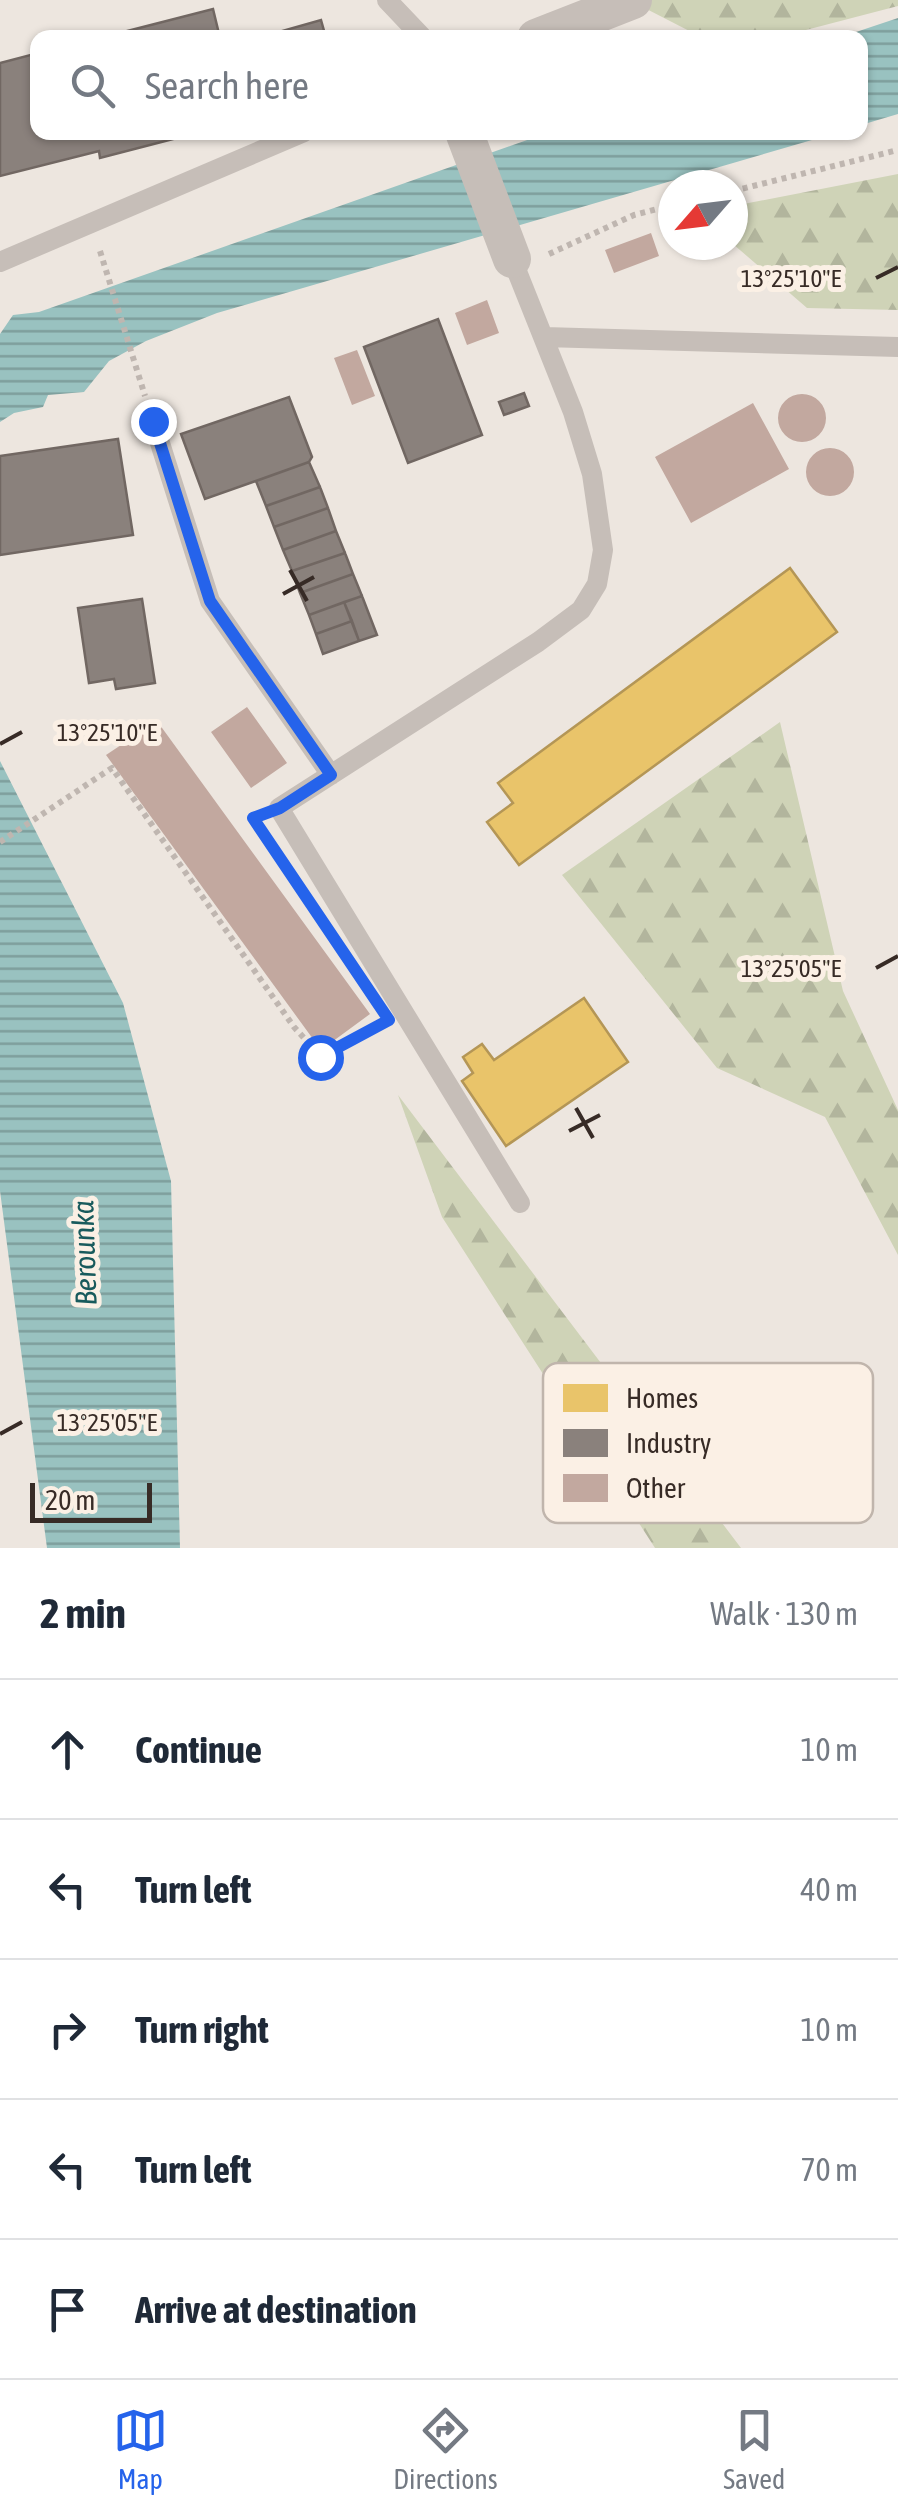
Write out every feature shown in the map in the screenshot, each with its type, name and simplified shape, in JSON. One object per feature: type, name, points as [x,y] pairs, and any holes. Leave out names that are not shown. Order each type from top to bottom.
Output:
[{"type":"street","points":[[556,30],[633,0]]},
{"type":"street","points":[[467,140],[512,258]]},
{"type":"lane","points":[[387,0],[415,30]]},
{"type":"lane","points":[[0,262],[285,140]]},
{"type":"lane","points":[[512,258],[574,412],[592,474],[602,550],[597,584],[581,610],[538,642],[280,808],[520,1203]]},
{"type":"lane","points":[[544,338],[898,347]]},
{"type":"lane","points":[[153,421],[210,601],[331,775]]},
{"type":"path","points":[[748,186],[898,150]]},
{"type":"path","points":[[512,258],[539,259],[634,215],[658,209]]},
{"type":"path","points":[[100,251],[142,386]]},
{"type":"path","points":[[0,842],[112,768],[294,1027],[320,1057],[389,1020]]},
{"type":"green space","points":[[629,0],[898,0],[898,6],[806,30],[687,30]]},
{"type":"green space","points":[[898,174],[898,310],[807,308],[748,257],[748,203]]},
{"type":"green space","points":[[780,722],[843,991],[898,1110],[898,1255],[825,1117],[717,1068],[562,875]]},
{"type":"green space","points":[[398,1095],[601,1363],[543,1363],[543,1374],[442,1217]]},
{"type":"green space","points":[[639,1523],[722,1523],[741,1548],[655,1548]]},
{"type":"water","points":[[898,18],[898,114],[868,123],[868,30],[862,30]]},
{"type":"water","points":[[527,140],[812,140],[709,170],[658,170],[658,185],[217,313],[146,341],[109,361],[84,392],[48,395],[43,407],[14,413],[0,422],[0,334],[13,315],[39,312]]},
{"type":"water","name":"Berounka","points":[[0,761],[123,1003],[171,1181],[180,1548],[47,1548],[0,1191]]},
{"type":"building: Homes","points":[[790,568],[837,632],[519,865],[487,822],[513,803],[498,783]]},
{"type":"building: Homes","points":[[584,998],[628,1062],[506,1146],[462,1081],[473,1073],[463,1057],[482,1044],[494,1060]]},
{"type":"building: Industry","points":[[213,9],[218,30],[131,30]]},
{"type":"building: Industry","points":[[321,20],[324,30],[286,30]]},
{"type":"building: Industry","points":[[30,55],[30,140],[169,140],[100,158],[99,151],[0,176],[0,63]]},
{"type":"building: Industry","points":[[438,319],[482,435],[408,463],[364,347]]},
{"type":"building: Industry","points":[[524,393],[529,406],[504,415],[499,402]]},
{"type":"building: Industry","points":[[289,397],[312,457],[309,462],[205,499],[181,434]]},
{"type":"building: Industry","points":[[118,439],[133,535],[0,555],[0,456]]},
{"type":"building: Industry","points":[[309,462],[320,487],[266,506],[256,481]]},
{"type":"building: Industry","points":[[320,487],[328,508],[274,527],[266,506]]},
{"type":"building: Industry","points":[[328,508],[336,531],[283,550],[274,527]]},
{"type":"building: Industry","points":[[336,531],[345,553],[292,571],[283,550]]},
{"type":"building: Industry","points":[[345,553],[353,574],[300,593],[292,571]]},
{"type":"building: Industry","points":[[353,574],[362,596],[309,615],[300,593]]},
{"type":"building: Industry","points":[[362,596],[377,635],[359,641],[344,602]]},
{"type":"building: Industry","points":[[142,599],[155,683],[116,689],[114,679],[89,683],[78,608]]},
{"type":"building: Industry","points":[[344,602],[352,621],[316,634],[309,615]]},
{"type":"building: Industry","points":[[352,621],[359,641],[323,654],[316,634]]},
{"type":"building: Other","points":[[651,233],[658,256],[614,273],[605,250]]},
{"type":"building: Other","points":[[487,300],[499,333],[467,345],[455,313]]},
{"type":"building: Other","points":[[357,350],[375,396],[352,405],[334,358]]},
{"type":"building: Other","points":[[802,394],[819,401],[826,418],[819,435],[802,442],[785,435],[778,418],[785,401]]},
{"type":"building: Other","points":[[753,403],[789,469],[691,523],[655,457]]},
{"type":"building: Other","points":[[830,448],[847,455],[854,472],[847,489],[830,496],[813,489],[806,472],[813,455]]},
{"type":"building: Other","points":[[247,707],[287,763],[251,788],[211,732]]},
{"type":"building: Other","points":[[157,721],[370,1014],[321,1050],[106,755]]},
{"type":"route","points":[[153,421],[210,601],[331,775],[280,808],[253,818],[389,1020],[320,1057]]}]
